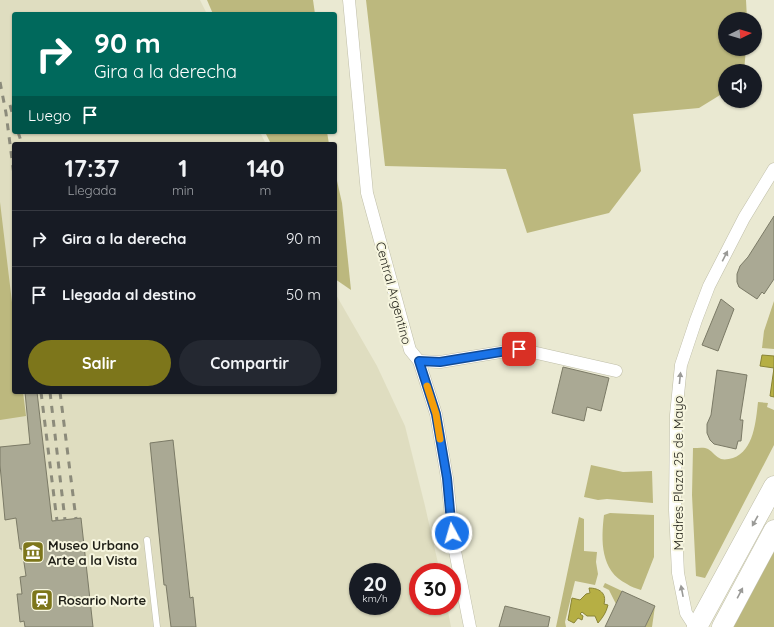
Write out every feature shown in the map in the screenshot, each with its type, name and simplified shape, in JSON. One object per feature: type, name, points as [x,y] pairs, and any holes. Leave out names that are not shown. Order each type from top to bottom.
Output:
[{"type":"main road","points":[[696,627],[774,486]]},
{"type":"main road","points":[[722,627],[774,530]]},
{"type":"street","name":"Central Argentino","points":[[349,0],[367,193],[410,350],[419,361],[436,414],[447,478],[454,546],[470,627]]},
{"type":"street","name":"Madres Plaza 25 de Mayo","points":[[696,627],[686,613],[678,573],[675,510],[676,414],[681,365],[709,286],[744,218],[774,169]]},
{"type":"street","points":[[419,361],[440,362],[519,349],[616,371]]},
{"type":"lane","points":[[147,540],[157,627]]},
{"type":"shaded area","name":"Rosario Norte","points":[[0,0],[200,0],[206,12],[12,12],[12,134],[261,134],[265,142],[12,142],[12,394],[337,394],[337,296],[377,366],[405,426],[438,563],[409,563],[409,615],[449,615],[451,627],[0,627]]},
{"type":"shaded area","points":[[207,0],[313,0],[315,12],[212,12]]},
{"type":"shaded area","points":[[366,0],[746,0],[747,12],[718,12],[718,56],[745,56],[745,64],[718,64],[718,96],[699,108],[633,114],[641,171],[609,213],[527,233],[506,169],[385,166]]},
{"type":"shaded area","points":[[266,134],[327,134],[329,142],[270,142]]},
{"type":"shaded area","points":[[337,181],[342,203],[351,290],[337,280]]},
{"type":"shaded area","points":[[0,202],[12,302],[12,394],[23,394],[26,416],[0,420]]},
{"type":"shaded area","points":[[774,301],[774,349],[762,348],[764,331]]},
{"type":"shaded area","points":[[762,355],[774,356],[774,368],[760,366]]},
{"type":"shaded area","points":[[774,368],[774,397],[770,396]]},
{"type":"shaded area","points":[[758,402],[768,403],[767,407],[774,410],[774,445],[705,578],[696,576],[692,495],[693,448],[707,448],[721,459],[733,458],[740,454],[750,442],[753,434]]},
{"type":"shaded area","points":[[591,465],[623,472],[652,471],[653,503],[607,499],[598,500],[584,497]]},
{"type":"shaded area","points":[[610,513],[654,515],[654,557],[641,590],[630,586],[618,578],[607,563],[604,554],[603,525],[604,515]]},
{"type":"shaded area","points":[[579,517],[584,519],[584,551],[597,552],[596,562],[598,574],[595,585],[575,581],[565,622],[566,627],[556,627]]},
{"type":"shaded area","points":[[774,549],[774,627],[731,627]]},
{"type":"shaded area","points":[[605,583],[622,591],[616,604],[609,590],[603,587]]},
{"type":"shaded area","points":[[589,588],[599,590],[603,594],[605,600],[604,604],[608,605],[603,617],[598,623],[595,616],[587,616],[582,612],[580,614],[583,616],[582,620],[578,618],[574,623],[568,620],[572,598],[580,600],[586,594],[590,593]]},
{"type":"shaded area","points":[[655,606],[652,627],[645,627]]},
{"type":"building","points":[[774,216],[774,279],[764,294],[762,292],[757,299],[739,287],[737,282],[737,274],[740,266],[748,257]]},
{"type":"building","points":[[721,299],[734,309],[718,351],[702,345]]},
{"type":"building","points":[[563,367],[609,378],[601,411],[587,407],[584,421],[552,413]]},
{"type":"building","points":[[717,370],[747,375],[740,420],[743,420],[741,441],[738,441],[736,449],[714,444],[710,440],[707,433],[707,424],[711,415]]},
{"type":"building","points":[[25,394],[37,394],[52,521],[81,518],[93,627],[25,627],[24,621],[20,622],[17,594],[22,594],[20,577],[26,576],[22,549],[20,549],[16,518],[5,520],[0,465],[0,447],[30,444]]},
{"type":"building","points":[[173,440],[190,598],[193,597],[196,627],[171,627],[166,585],[164,585],[150,443]]},
{"type":"building","points":[[622,591],[655,606],[645,627],[605,627]]},
{"type":"building","points":[[505,606],[550,617],[548,627],[499,627]]},
{"type":"railway","points":[[0,82],[12,160]]},
{"type":"railway","points":[[10,105],[12,112]]},
{"type":"railway","points":[[19,134],[21,142]]},
{"type":"railway","points":[[41,394],[57,521]]},
{"type":"railway","points":[[50,394],[65,520]]},
{"type":"railway","points":[[60,394],[76,519]]},
{"type":"slow traffic","points":[[427,386],[436,414],[440,439]]},
{"type":"place","name":"Museo Urbano Arte a la Vista","points":[[33,552]]},
{"type":"place","name":"Rosario Norte","points":[[42,600]]},
{"type":"route","points":[[452,533],[447,478],[436,414],[419,361],[440,362],[519,349]]}]
